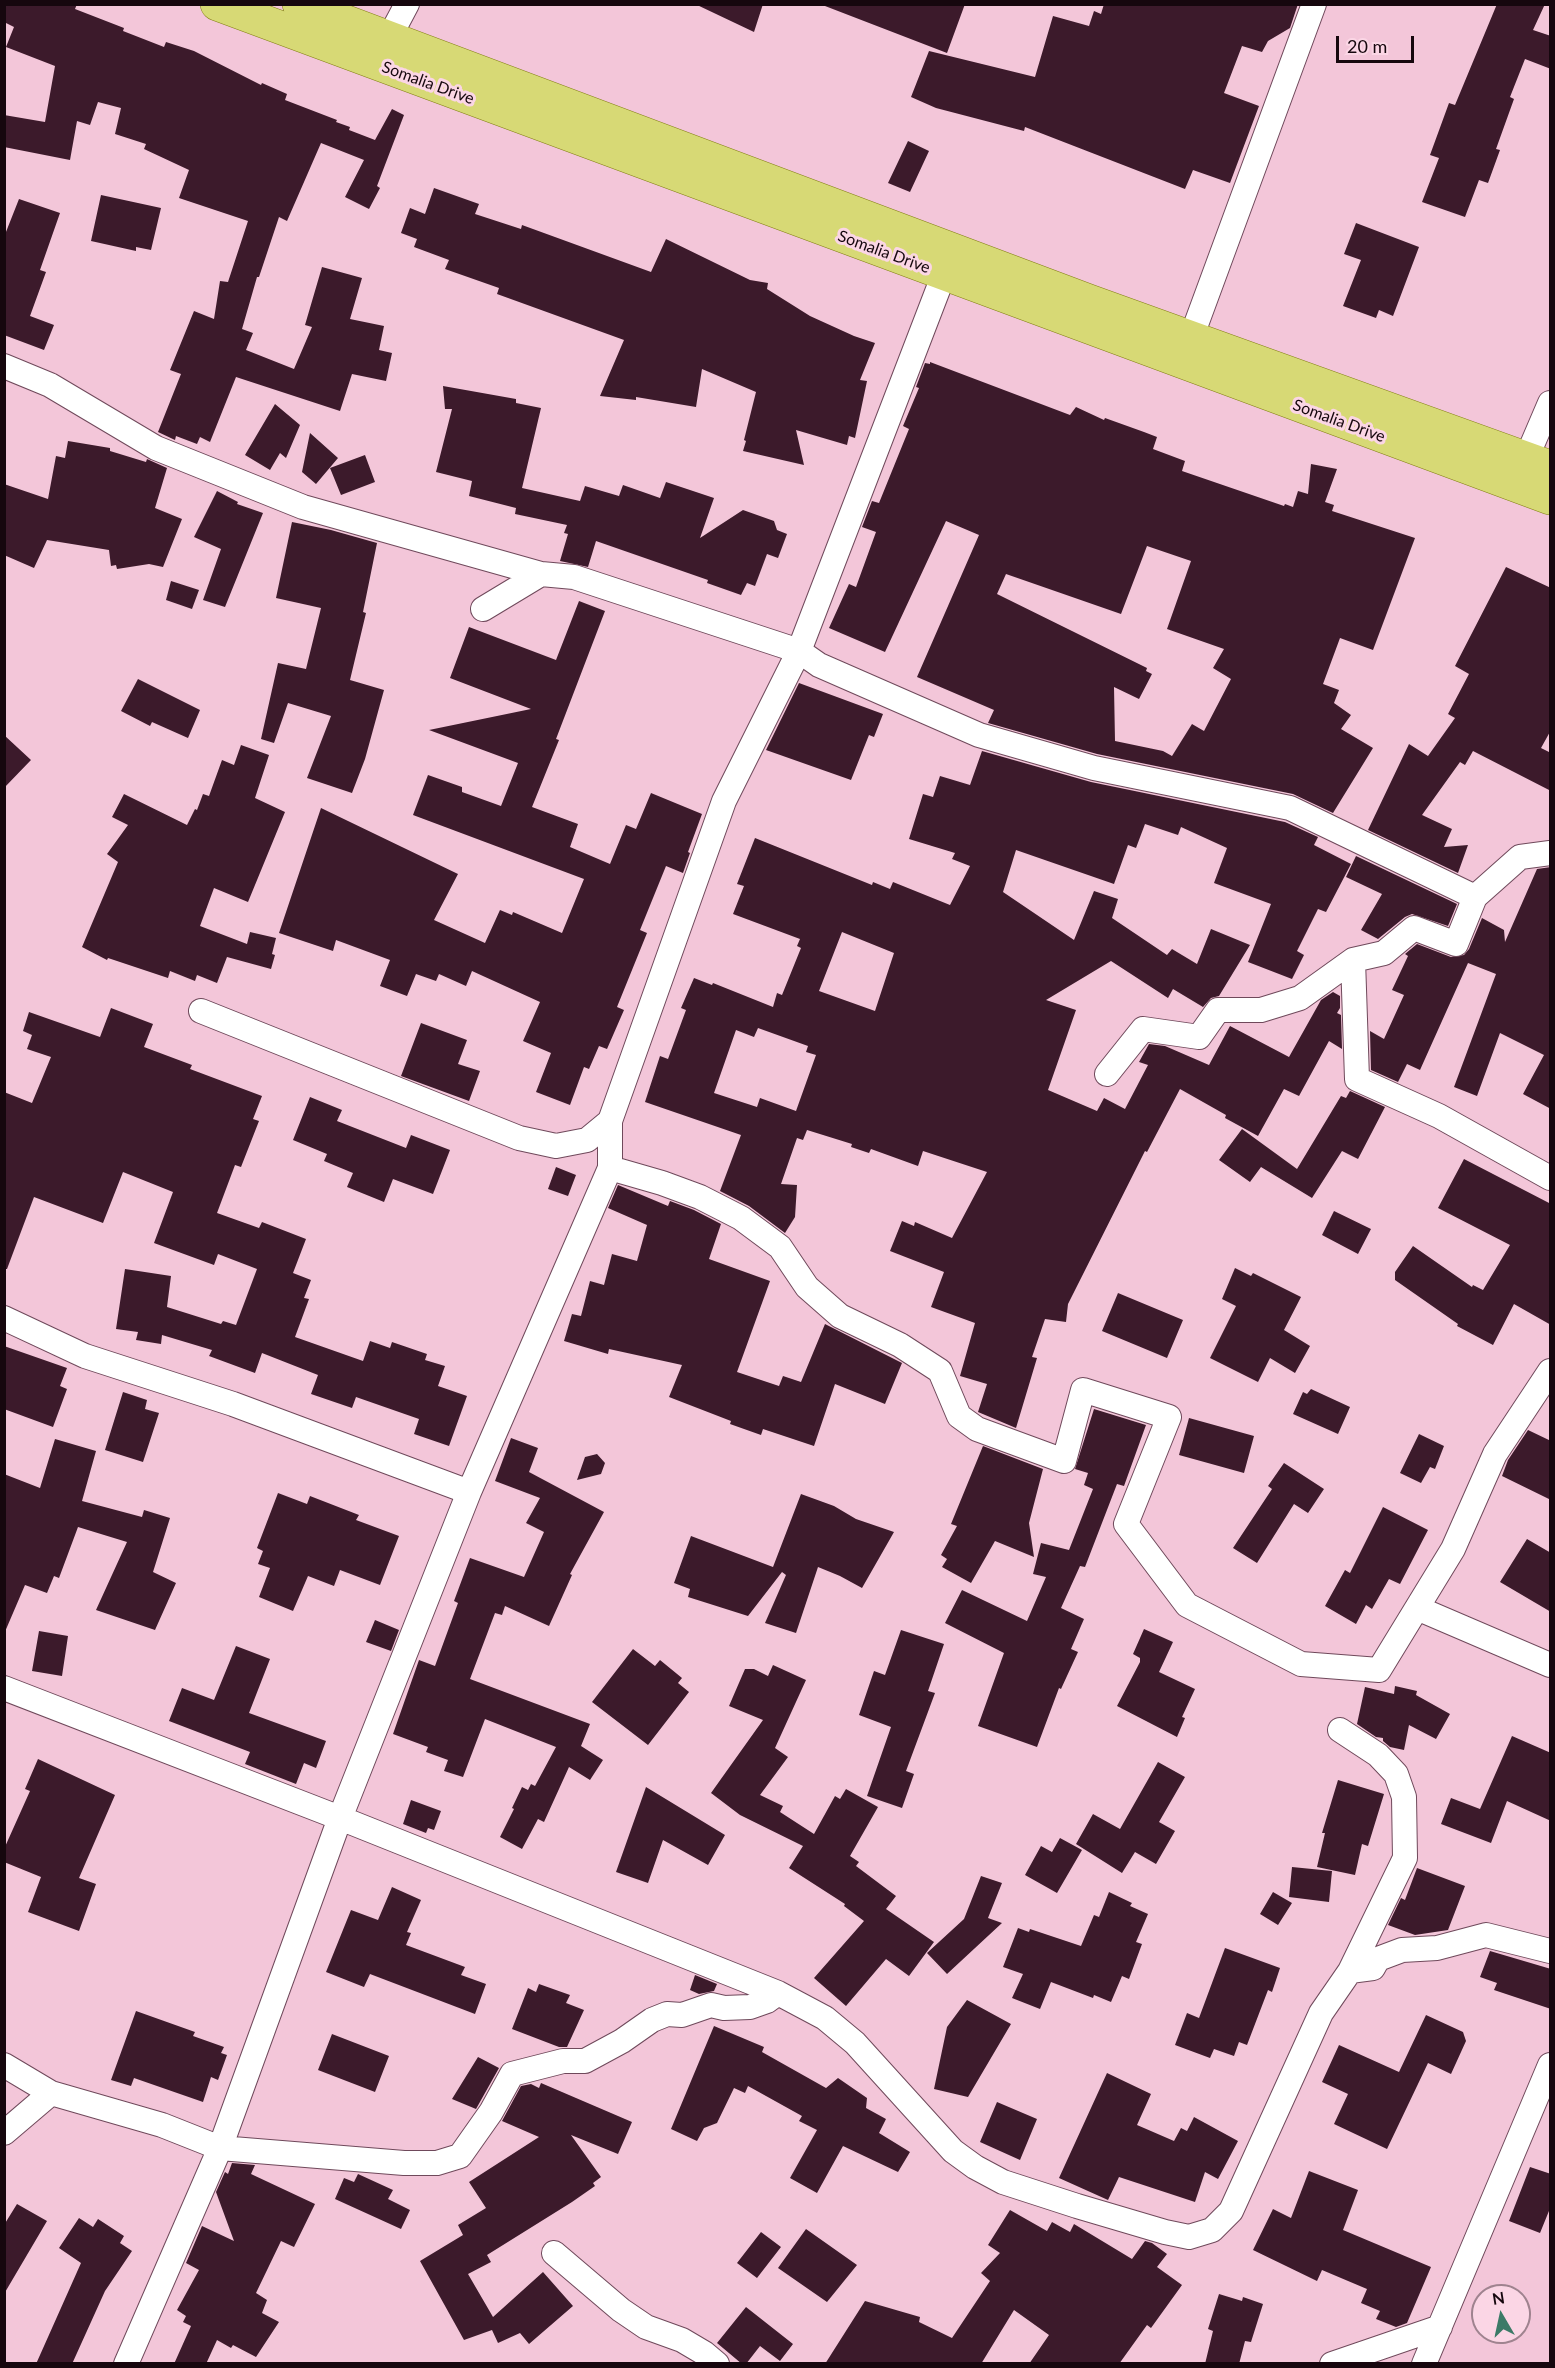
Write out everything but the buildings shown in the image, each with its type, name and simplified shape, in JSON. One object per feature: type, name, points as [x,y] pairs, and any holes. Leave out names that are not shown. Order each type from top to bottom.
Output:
[{"type":"main road","name":"Somalia Drive","points":[[217,4],[944,274],[1530,470]]},
{"type":"main road","name":"Somalia Drive","points":[[299,4],[1191,338],[1530,470],[1551,498]]},
{"type":"street","points":[[389,38],[407,4]]},
{"type":"street","points":[[1191,338],[1314,4]]},
{"type":"street","points":[[126,2364],[220,2148],[340,1818],[470,1492],[610,1168],[610,1121],[724,801],[800,651],[944,274]]},
{"type":"street","points":[[4,366],[50,386],[156,448],[303,507],[542,574],[574,577],[800,651],[819,665],[979,735],[1094,768],[1290,808],[1474,897]]},
{"type":"street","points":[[1530,470],[1551,403]]},
{"type":"street","points":[[483,609],[542,574]]},
{"type":"street","points":[[1107,1074],[1143,1029],[1199,1037],[1218,1010],[1262,1010],[1300,998],[1353,960],[1384,953],[1414,928],[1456,944],[1474,897],[1520,857],[1551,853]]},
{"type":"street","points":[[1353,960],[1356,1079],[1439,1116],[1551,1178]]},
{"type":"street","points":[[201,1011],[519,1138],[556,1146],[587,1140],[610,1121]]},
{"type":"street","points":[[610,1168],[681,1190],[741,1218],[780,1247],[807,1287],[840,1316],[900,1345],[939,1371],[959,1416],[977,1429],[1064,1461],[1083,1390],[1169,1417],[1126,1524],[1187,1605],[1301,1664],[1379,1670],[1453,1549],[1495,1454],[1551,1371]]},
{"type":"street","points":[[4,1318],[84,1356],[233,1404],[470,1492]]},
{"type":"street","points":[[1417,1608],[1551,1665]]},
{"type":"street","points":[[4,1688],[340,1818],[778,1993],[825,2018],[855,2043],[952,2151],[975,2167],[1004,2182],[1066,2203],[1189,2237],[1212,2230],[1231,2211],[1321,2013],[1350,1971],[1405,1858],[1404,1797],[1396,1774],[1378,1755],[1340,1730]]},
{"type":"street","points":[[1350,1971],[1373,1968],[1378,1959],[1402,1950],[1437,1948],[1486,1935],[1551,1951]]},
{"type":"street","points":[[4,2065],[51,2092],[162,2125],[220,2148],[404,2163],[437,2163],[460,2156],[491,2112],[512,2074],[563,2061],[585,2061],[622,2041],[652,2020],[667,2014],[682,2015],[711,2005],[724,2008],[750,2007],[767,2001],[778,1993]]},
{"type":"street","points":[[1424,2364],[1551,2065]]},
{"type":"street","points":[[4,2133],[51,2092]]},
{"type":"street","points":[[554,2253],[621,2310],[646,2327],[682,2340],[717,2364]]},
{"type":"street","points":[[1332,2364],[1440,2327]]}]
